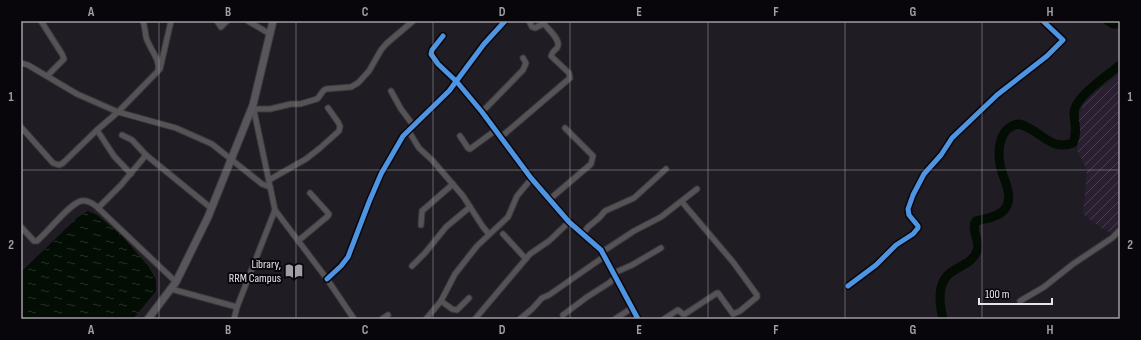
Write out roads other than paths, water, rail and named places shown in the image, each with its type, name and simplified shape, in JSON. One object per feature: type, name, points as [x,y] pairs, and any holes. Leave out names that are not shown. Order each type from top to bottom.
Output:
[{"type":"main road","points":[[148,319],[174,286],[211,208],[253,107],[273,21]]},
{"type":"street","points":[[41,21],[64,59],[47,76]]},
{"type":"street","points":[[143,21],[146,28],[146,37],[159,66],[158,71]]},
{"type":"street","points":[[21,127],[52,164],[59,165],[63,163],[118,112],[162,66],[171,21]]},
{"type":"street","points":[[217,21],[221,27],[227,21]]},
{"type":"street","points":[[248,21],[270,34]]},
{"type":"street","points":[[354,319],[327,279],[275,210],[253,107],[270,109],[291,104],[300,104],[317,99],[323,90],[355,85],[362,80],[386,44],[413,21]]},
{"type":"street","points":[[327,279],[348,257],[381,174],[396,146],[408,130],[441,100],[457,82],[484,44],[505,21]]},
{"type":"street","points":[[501,136],[570,78],[569,73],[551,56],[552,52],[558,47],[559,44],[557,39],[545,25],[543,24],[535,28],[532,27],[528,21]]},
{"type":"street","points":[[848,286],[876,265],[896,245],[916,231],[918,226],[909,215],[908,209],[913,195],[924,174],[956,133],[1007,87],[1046,56],[1063,40],[1043,21]]},
{"type":"street","points":[[443,36],[432,49],[431,54],[438,64],[457,82],[482,112],[532,178],[568,222],[596,244],[604,254],[638,319]]},
{"type":"street","points":[[482,112],[523,70],[526,63],[523,58]]},
{"type":"street","points":[[21,63],[28,65],[77,94],[118,112],[176,128],[212,144],[262,184],[270,187]]},
{"type":"street","points":[[391,91],[401,109],[413,125]]},
{"type":"street","points":[[269,180],[306,159],[339,131],[340,126],[328,108]]},
{"type":"street","points":[[550,199],[591,164],[592,161],[593,156],[566,128]]},
{"type":"street","points":[[97,130],[114,156],[131,174]]},
{"type":"street","points":[[408,130],[419,148],[432,160],[463,196],[489,234]]},
{"type":"street","points":[[460,136],[470,149],[496,130]]},
{"type":"street","points":[[122,135],[132,140],[146,155],[211,208]]},
{"type":"street","points":[[98,208],[131,174],[146,155]]},
{"type":"street","points":[[583,234],[588,227],[605,211],[634,198],[666,169]]},
{"type":"street","points":[[426,319],[441,301],[453,277],[477,246],[508,218],[517,196],[532,178]]},
{"type":"street","points":[[421,225],[422,211],[453,184]]},
{"type":"street","points":[[520,319],[542,298],[549,296],[634,231],[661,217],[697,189]]},
{"type":"street","points":[[298,241],[329,214],[310,193]]},
{"type":"street","points":[[21,227],[34,241],[40,238],[73,206],[80,201],[87,201],[98,208],[174,286],[237,307]]},
{"type":"street","points":[[664,319],[678,310],[685,314],[717,293],[733,314],[740,311],[757,298],[757,295],[751,286],[733,262],[682,202]]},
{"type":"street","points":[[412,266],[425,253],[446,227],[470,207]]},
{"type":"street","points":[[234,319],[237,307],[275,210]]},
{"type":"street","points":[[475,319],[530,254],[549,240],[568,222]]},
{"type":"street","points":[[1020,301],[1044,287],[1073,264],[1112,238],[1120,230]]},
{"type":"street","points":[[503,234],[526,259]]},
{"type":"street","points":[[563,315],[609,283],[615,275],[661,248]]},
{"type":"street","points":[[441,301],[452,309],[458,310],[470,298]]},
{"type":"street","points":[[615,319],[632,308]]},
{"type":"street","points":[[382,319],[388,315]]},
{"type":"water","points":[[88,211],[97,215],[122,236],[149,267],[156,280],[156,291],[133,319],[21,319],[21,272],[78,217]]},
{"type":"waterway","points":[[1108,21],[1113,24],[1120,24]]},
{"type":"waterway","points":[[943,319],[940,306],[941,286],[948,275],[970,261],[975,255],[978,243],[974,224],[976,221],[999,214],[1008,204],[1009,198],[1007,187],[1001,170],[999,158],[1001,139],[1004,134],[1008,129],[1019,124],[1033,130],[1045,139],[1058,145],[1073,143],[1075,135],[1074,112],[1076,106],[1086,93],[1120,65]]},
{"type":"place","name":"Library, RRM Campus","points":[[294,271]]}]
